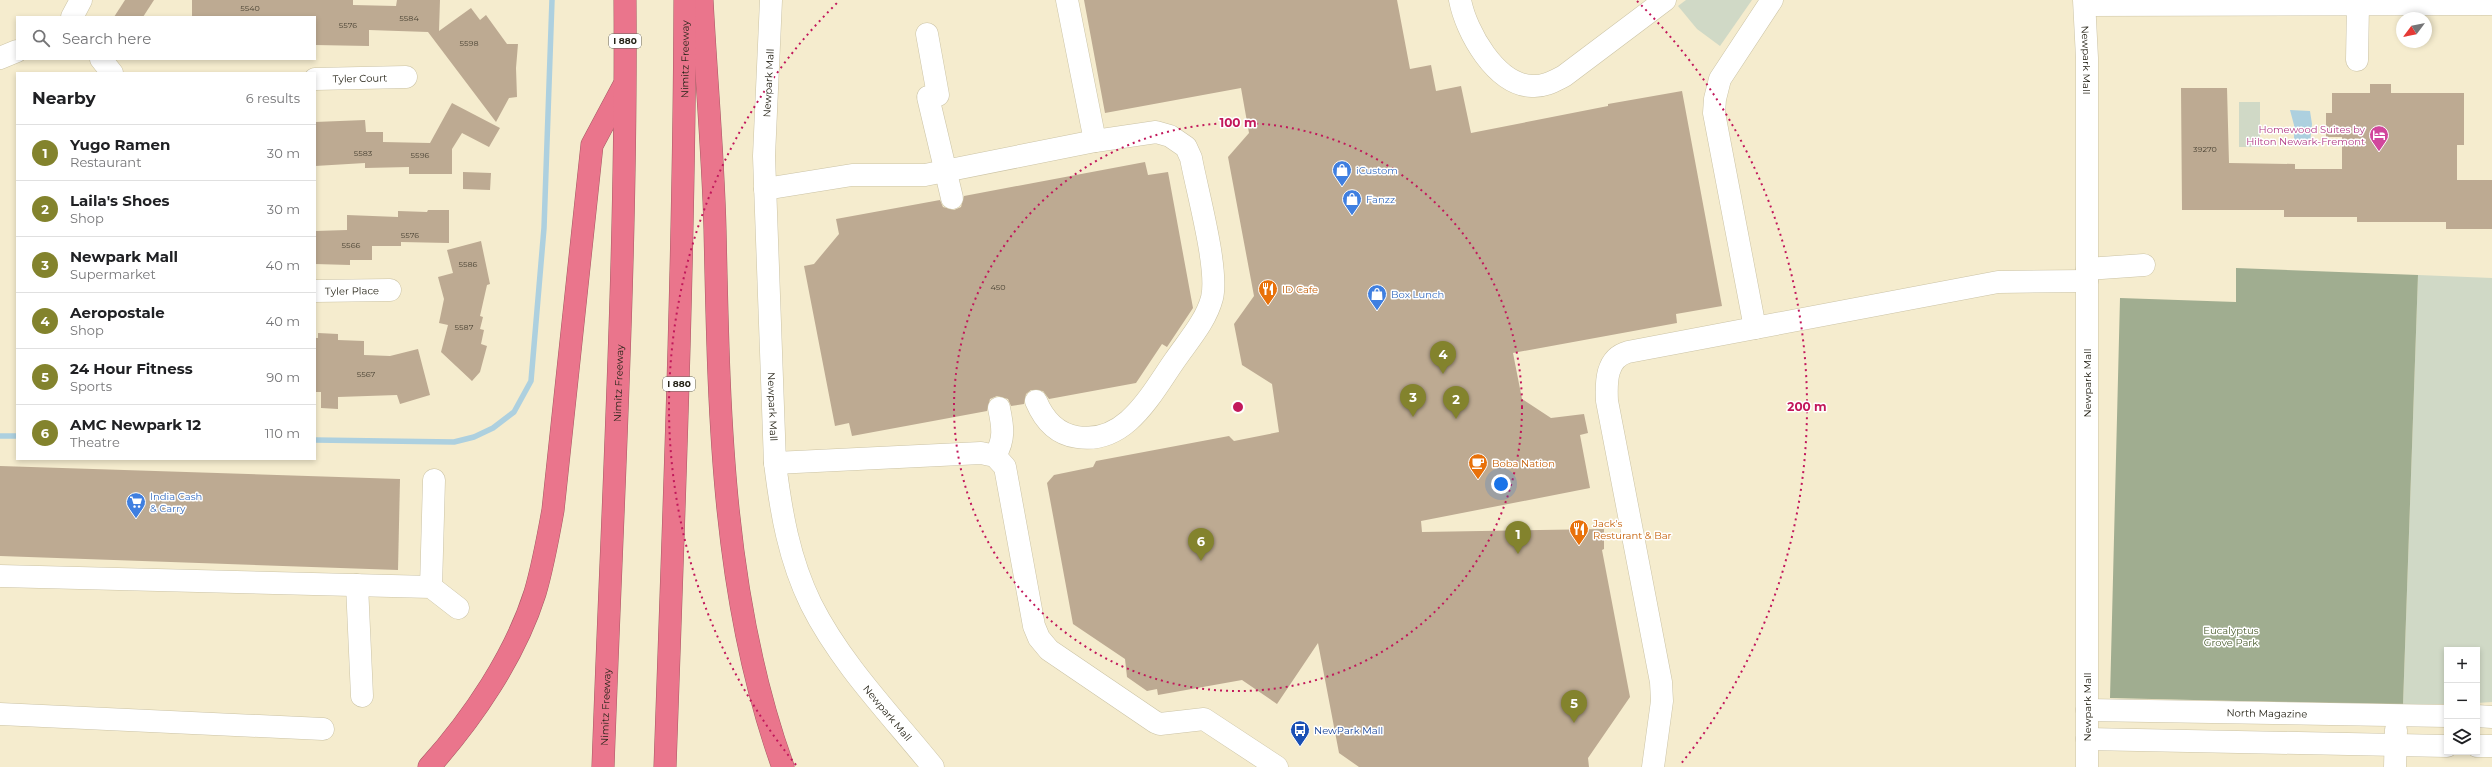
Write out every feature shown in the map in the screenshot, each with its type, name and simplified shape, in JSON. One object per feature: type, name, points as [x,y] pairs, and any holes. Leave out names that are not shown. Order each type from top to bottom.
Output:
[{"type":"highway","name":"Nimitz Freeway","points":[[603,767],[617,416],[626,82],[625,0]]},
{"type":"highway","name":"Nimitz Freeway","points":[[665,767],[679,404],[684,178],[685,0]]},
{"type":"highway","points":[[702,0],[713,184],[716,356],[722,452],[745,622],[763,702],[783,767]]},
{"type":"highway","points":[[429,767],[498,672],[518,635],[534,594],[546,553],[553,510],[592,145],[626,82]]},
{"type":"highway","points":[[669,651],[674,767]]},
{"type":"street","points":[[73,16],[81,0]]},
{"type":"street","name":"Newpark Mall","points":[[771,0],[764,156],[775,463],[785,532],[792,556],[811,604],[847,662],[933,767]]},
{"type":"street","points":[[1066,0],[1095,141]]},
{"type":"street","points":[[1460,0],[1464,20],[1495,67],[1505,77],[1521,85],[1534,87],[1546,85],[1564,76],[1665,0]]},
{"type":"street","points":[[1755,328],[1714,113],[1715,99],[1720,79],[1772,0]]},
{"type":"street","points":[[2084,2],[2358,5],[2492,4]]},
{"type":"street","name":"Newpark Mall","points":[[2084,2],[2088,58],[2087,767]]},
{"type":"street","points":[[2357,60],[2358,5]]},
{"type":"street","points":[[927,34],[933,96],[952,198]]},
{"type":"street","points":[[0,58],[16,51]]},
{"type":"street","points":[[102,60],[111,72]]},
{"type":"street","name":"Tyler Court","points":[[316,79],[406,77]]},
{"type":"street","points":[[765,189],[852,175],[925,175],[946,172],[1095,141],[1156,132],[1170,136],[1186,147],[1191,158],[1212,263],[1214,284],[1208,310],[1144,404],[1121,429],[1104,437],[1083,438],[1068,436],[1052,426],[1042,415],[1036,402]]},
{"type":"street","points":[[1653,767],[1662,701],[1661,682],[1607,401],[1608,375],[1613,362],[1624,353],[1998,282],[2087,275],[2144,265]]},
{"type":"street","name":"Tyler Place","points":[[316,290],[390,290]]},
{"type":"street","points":[[995,456],[1002,443],[1004,430],[999,408]]},
{"type":"street","points":[[775,463],[981,453],[995,456],[1005,467],[1034,626],[1039,638],[1049,650],[1155,722],[1160,724],[1204,719],[1277,767]]},
{"type":"street","points":[[431,587],[434,480]]},
{"type":"street","points":[[0,576],[431,587],[458,608]]},
{"type":"street","points":[[357,585],[362,696]]},
{"type":"street","name":"North Magazine","points":[[2087,710],[2444,716]]},
{"type":"street","points":[[0,714],[322,729]]},
{"type":"street","points":[[2395,767],[2396,715]]},
{"type":"street","points":[[2480,716],[2492,717]]},
{"type":"street","points":[[2087,739],[2444,746]]},
{"type":"street","points":[[2480,746],[2492,746]]},
{"type":"green space","points":[[1686,0],[1752,0],[1720,46],[1697,29],[1678,6]]},
{"type":"green space","points":[[2239,102],[2260,102],[2260,147],[2239,147]]},
{"type":"green space","name":"Eucalyptus Grove Park","points":[[2236,268],[2418,275],[2403,705],[2110,698],[2120,298],[2236,302]]},
{"type":"green space","points":[[2418,275],[2492,278],[2492,702],[2480,703],[2480,647],[2444,647],[2444,704],[2403,705]]},
{"type":"water","points":[[2290,110],[2310,111],[2312,124],[2310,143],[2294,144],[2294,125]]},
{"type":"building","points":[[125,0],[154,0],[144,16],[115,16]]},
{"type":"building","points":[[192,0],[353,0],[353,5],[396,6],[397,0],[440,0],[439,31],[471,8],[480,20],[486,15],[507,44],[518,44],[516,68],[517,97],[509,98],[496,122],[428,32],[369,30],[369,46],[316,45],[316,16],[192,16]]},
{"type":"building","name":"Newpark Mall","points":[[1084,0],[1397,0],[1410,69],[1431,65],[1436,91],[1461,86],[1471,133],[1608,106],[1608,104],[1682,91],[1722,306],[1676,314],[1677,323],[1513,353],[1522,399],[1551,418],[1584,414],[1588,433],[1580,435],[1590,488],[1421,521],[1422,532],[1604,529],[1604,549],[1602,550],[1630,697],[1588,758],[1589,767],[1359,767],[1339,753],[1318,643],[1277,704],[1242,680],[1158,695],[1157,689],[1147,691],[1127,677],[1125,659],[1073,624],[1047,483],[1054,475],[1093,467],[1096,461],[1229,436],[1234,441],[1279,432],[1272,384],[1242,365],[1234,324],[1254,296],[1228,157],[1249,133],[1241,88],[1105,113]]},
{"type":"building","points":[[2370,84],[2391,84],[2391,93],[2464,93],[2464,145],[2457,145],[2457,180],[2492,180],[2492,229],[2446,229],[2446,222],[2357,222],[2357,217],[2284,217],[2284,210],[2182,210],[2181,88],[2227,88],[2229,163],[2295,164],[2295,169],[2342,169],[2342,137],[2326,137],[2326,113],[2332,113],[2332,93],[2370,93]]},
{"type":"building","points":[[452,103],[500,128],[489,147],[462,133],[452,149],[452,174],[409,174],[409,167],[365,168],[365,163],[316,166],[316,122],[365,120],[366,132],[383,132],[383,142],[430,143]]},
{"type":"building","points":[[1145,162],[1148,175],[1168,172],[1193,308],[1167,347],[1162,344],[1136,383],[1049,399],[1043,391],[1031,390],[1026,394],[1024,404],[1011,406],[1008,399],[997,396],[990,399],[987,411],[852,436],[849,423],[835,426],[804,266],[814,264],[839,234],[836,219],[940,200],[943,207],[954,210],[961,207],[964,196]]},
{"type":"building","points":[[463,172],[491,173],[490,190],[463,189]]},
{"type":"building","points":[[428,210],[449,210],[449,243],[401,242],[401,246],[372,246],[372,260],[350,260],[350,265],[316,264],[316,231],[347,230],[347,215],[398,217],[398,211],[427,212]]},
{"type":"building","points":[[481,241],[490,284],[487,285],[480,316],[483,317],[480,329],[484,330],[481,344],[487,346],[480,372],[472,381],[441,352],[448,325],[439,323],[444,299],[438,277],[453,273],[447,250]]},
{"type":"building","points":[[318,333],[338,334],[338,340],[364,341],[364,355],[390,356],[418,349],[430,395],[400,404],[397,395],[338,397],[338,409],[321,408],[321,392],[316,392],[316,338],[318,338]]},
{"type":"building","points":[[0,466],[400,479],[398,570],[0,556]]},
{"type":"waterway","points":[[316,440],[454,442],[474,437],[493,428],[514,412],[531,381],[544,228],[552,0]]},
{"type":"waterway","points":[[0,436],[16,436]]},
{"type":"place","name":"Homewood Suites by Hilton Newark-Fremont","points":[[2379,152]]},
{"type":"place","name":"iCustom","points":[[1342,187]]},
{"type":"place","name":"Fanzz","points":[[1352,216]]},
{"type":"place","name":"ID Cafe","points":[[1268,306]]},
{"type":"place","name":"Box Lunch","points":[[1377,311]]},
{"type":"place","name":"Aeropostale","points":[[1443,374]]},
{"type":"place","name":"Newpark Mall","points":[[1413,417]]},
{"type":"place","name":"Laila's Shoes","points":[[1456,419]]},
{"type":"place","name":"Boba Nation","points":[[1478,480]]},
{"type":"place","name":"India Cash & Carry","points":[[136,519]]},
{"type":"place","name":"Jack's Resturant & Bar","points":[[1579,546]]},
{"type":"place","name":"Yugo Ramen","points":[[1518,554]]},
{"type":"place","name":"AMC Newpark 12","points":[[1201,561]]},
{"type":"place","name":"24 Hour Fitness","points":[[1574,723]]},
{"type":"place","name":"NewPark Mall","points":[[1300,747]]}]
